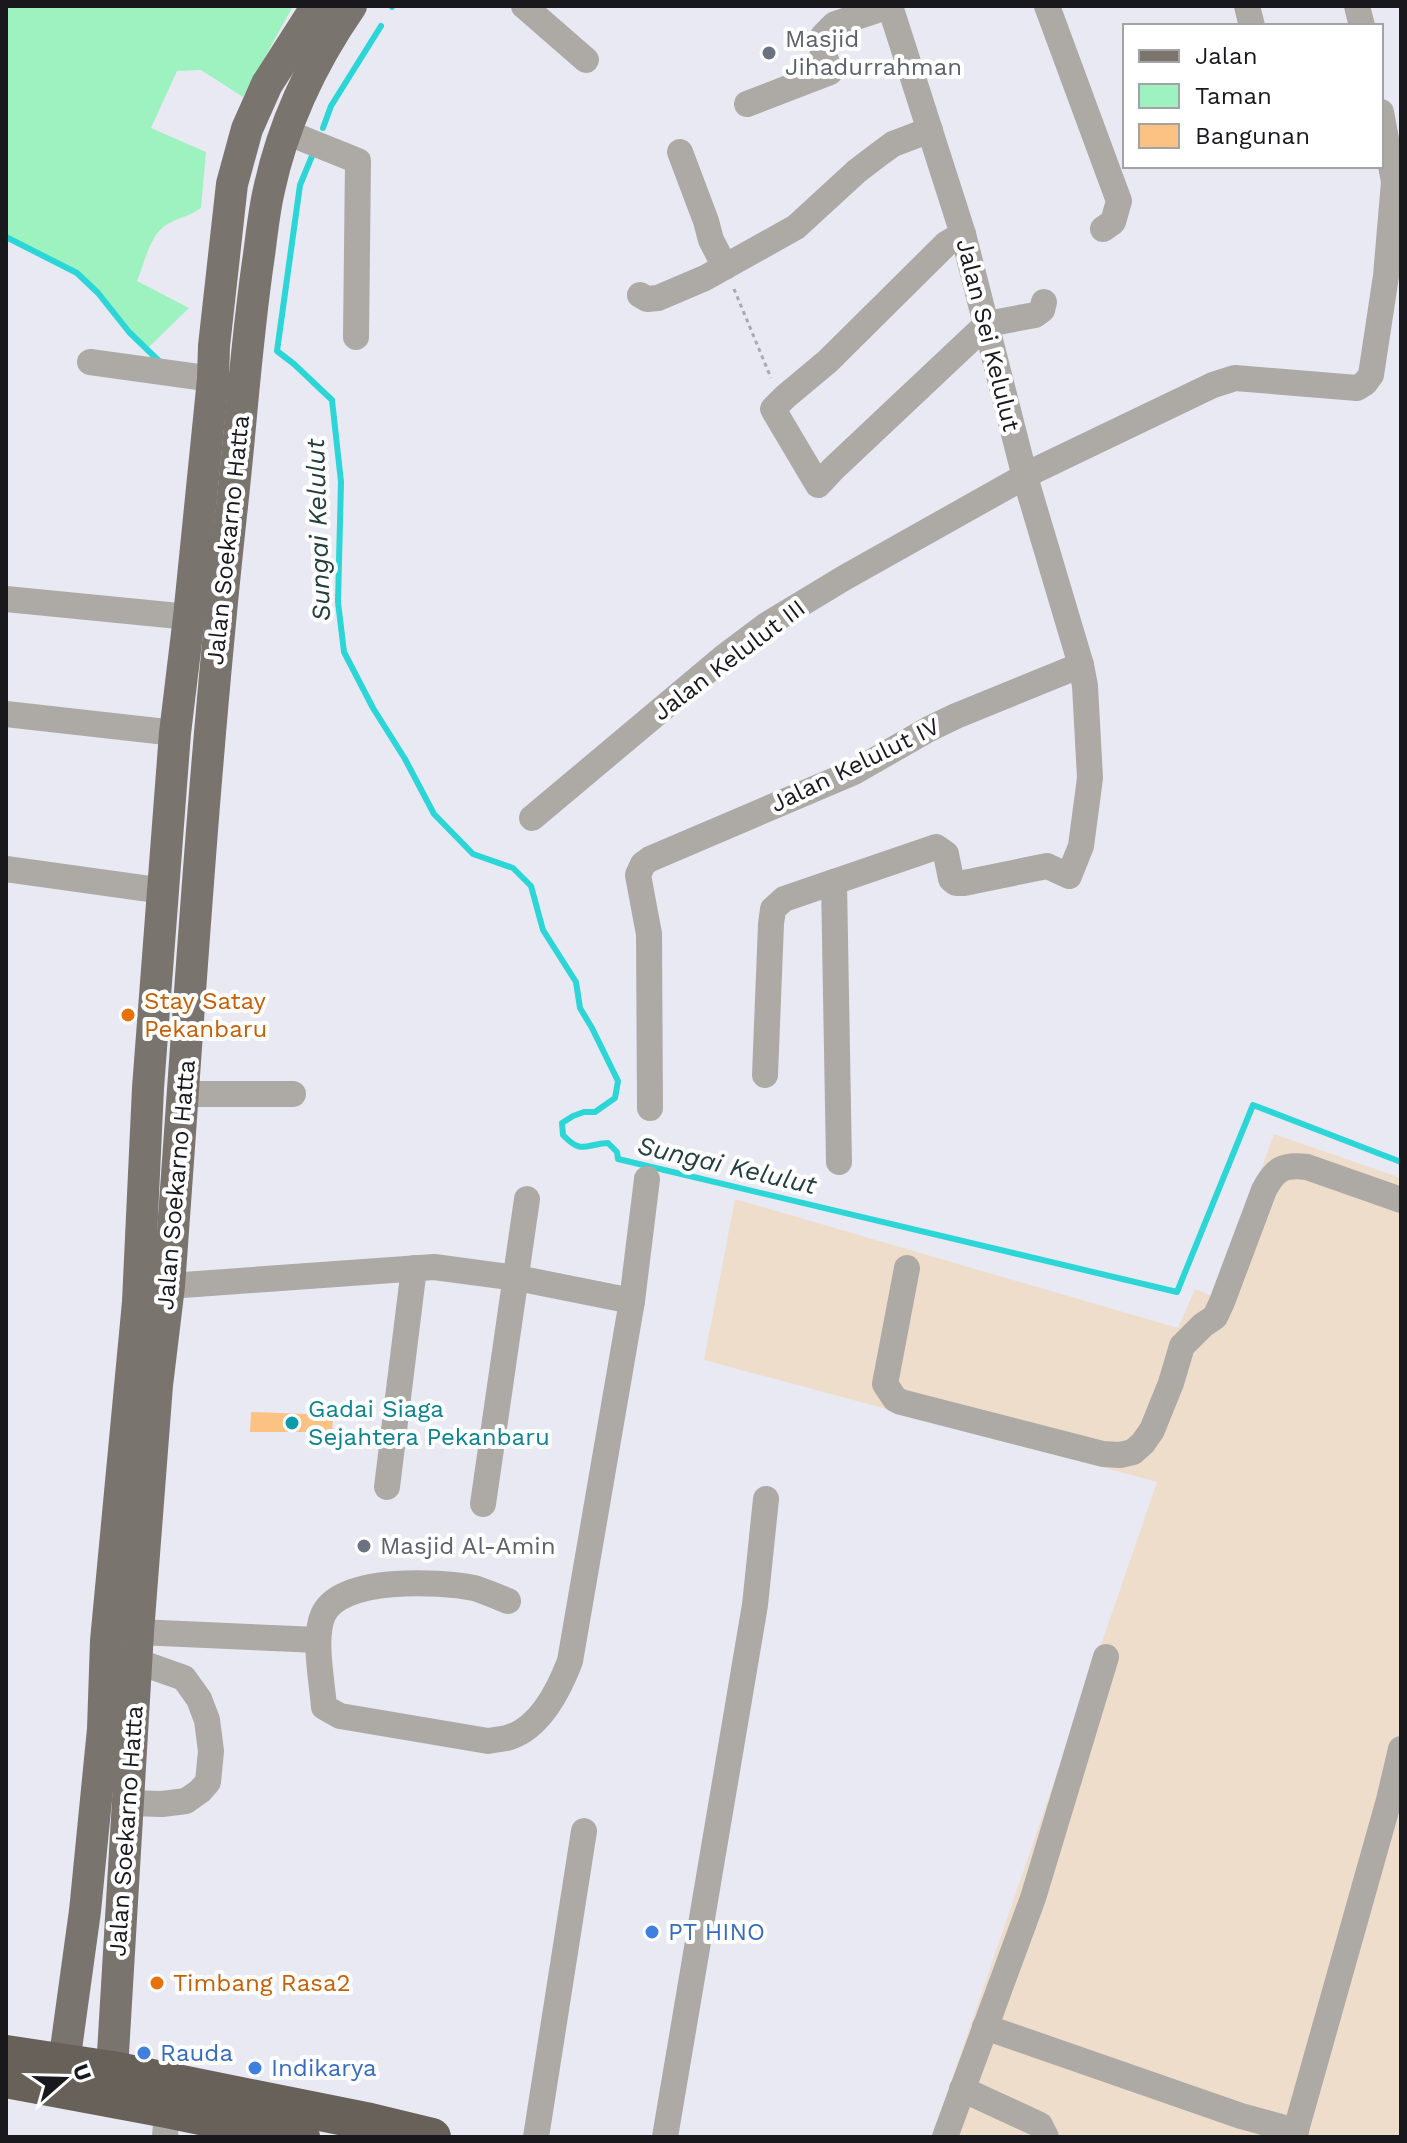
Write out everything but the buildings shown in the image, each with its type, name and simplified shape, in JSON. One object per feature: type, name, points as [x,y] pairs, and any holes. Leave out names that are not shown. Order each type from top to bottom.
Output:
[{"type":"highway","points":[[6,2054],[62,2075],[110,2084],[167,2109],[301,2137]]},
{"type":"highway","points":[[6,2079],[62,2075]]},
{"type":"highway","points":[[167,2109],[370,2122],[432,2137]]},
{"type":"main road","name":"Jalan Soekarno Hatta","points":[[62,2075],[85,1911],[103,1729],[106,1641],[138,1302],[148,1088],[175,733],[232,184],[247,129],[267,84],[317,6]]},
{"type":"main road","name":"Jalan Soekarno Hatta","points":[[110,2084],[157,1385],[169,1286],[218,628],[245,358],[269,189],[286,132],[311,71],[351,6]]},
{"type":"main road","points":[[154,1021],[189,1023]]},
{"type":"street","points":[[524,6],[586,60]]},
{"type":"street","points":[[747,104],[830,72],[822,48],[823,36],[835,24],[890,6]]},
{"type":"street","name":"Jalan Sei Kelulut","points":[[834,882],[936,847],[946,854],[951,879],[956,883],[1047,866],[1069,876],[1081,846],[1090,778],[1081,665],[1025,477],[963,234],[890,6]]},
{"type":"street","points":[[1047,6],[1119,201],[1113,222],[1103,229]]},
{"type":"street","points":[[1383,121],[1397,181]]},
{"type":"street","points":[[640,295],[647,299],[658,298],[725,267],[796,227],[857,171],[893,144],[930,130]]},
{"type":"street","points":[[286,132],[358,161],[356,337]]},
{"type":"street","points":[[680,152],[711,240],[725,267]]},
{"type":"street","name":"Jalan Kelulut III","points":[[532,818],[724,657],[768,624],[844,578],[1070,453],[1235,378],[1357,388],[1365,383],[1371,375],[1397,181]]},
{"type":"street","points":[[963,234],[946,244],[828,361],[779,403],[818,485],[987,324],[1035,315],[1042,310],[1044,302]]},
{"type":"street","points":[[90,362],[213,379]]},
{"type":"street","points":[[6,599],[189,617]]},
{"type":"street","name":"Jalan Kelulut IV","points":[[650,1108],[649,934],[638,875],[643,864],[854,772],[956,716],[1081,665]]},
{"type":"street","points":[[6,714],[175,733]]},
{"type":"street","points":[[6,869],[164,891]]},
{"type":"street","points":[[765,1075],[773,909],[784,899],[834,882],[839,1162]]},
{"type":"street","points":[[183,1094],[293,1094]]},
{"type":"street","points":[[907,1268],[885,1384],[895,1399],[1032,1437],[1103,1454],[1120,1455],[1133,1452],[1152,1430],[1182,1346],[1215,1317],[1271,1176],[1279,1169],[1293,1165],[1307,1167],[1401,1200]]},
{"type":"street","points":[[508,1601],[475,1589],[429,1582],[396,1583],[360,1590],[336,1600],[323,1614],[318,1640],[324,1707],[340,1716],[488,1741],[509,1737],[532,1724],[559,1689],[570,1661],[632,1301],[647,1179]]},
{"type":"street","points":[[483,1504],[527,1199]]},
{"type":"street","points":[[169,1286],[434,1267],[517,1278],[632,1301]]},
{"type":"street","points":[[387,1487],[414,1268]]},
{"type":"street","points":[[665,2137],[755,1605],[766,1499]]},
{"type":"street","points":[[137,1647],[318,1640]]},
{"type":"street","points":[[127,1803],[186,1801],[208,1782],[211,1751],[207,1720],[199,1699],[184,1678],[137,1647]]},
{"type":"street","points":[[945,2137],[1033,1898],[1106,1657]]},
{"type":"street","points":[[985,2027],[1295,2134],[1401,1749]]},
{"type":"street","points":[[536,2137],[584,1831]]},
{"type":"street","points":[[962,2089],[1040,2125],[1046,2137]]},
{"type":"path","points":[[725,267],[779,403]]},
{"type":"shaded area","points":[[1274,1134],[1401,1178],[1401,2137],[932,2137],[1157,1482],[704,1360],[735,1199],[1178,1328],[1195,1289],[1214,1297]]},
{"type":"green space","points":[[6,6],[293,6],[243,97],[201,70],[177,71],[151,128],[206,152],[201,208],[160,230],[137,281],[189,308],[147,349],[98,291],[79,274],[6,237]]},
{"type":"waterway","points":[[323,128],[331,106],[381,26]]},
{"type":"waterway","name":"Sungai Kelulut","points":[[312,156],[300,185],[277,351],[332,400],[341,482],[338,602],[344,652],[434,814],[473,854],[513,868],[531,886],[543,930],[576,982],[580,1008],[618,1081],[615,1098],[595,1112],[584,1112],[562,1123],[563,1135],[569,1141],[580,1147],[608,1143],[617,1152],[618,1159],[1177,1292],[1253,1105],[1401,1162]]},
{"type":"waterway","points":[[6,237],[77,273],[160,362]]},
{"type":"place","name":"Masjid Jihadurrahman","points":[[769,53]]},
{"type":"place","name":"Stay Satay Pekanbaru","points":[[128,1015]]},
{"type":"place","name":"Gadai Siaga Sejahtera Pekanbaru","points":[[292,1423]]},
{"type":"place","name":"Masjid Al-Amin","points":[[364,1546]]},
{"type":"place","name":"PT HINO","points":[[652,1932]]},
{"type":"place","name":"Timbang Rasa2","points":[[157,1983]]},
{"type":"place","name":"Rauda","points":[[144,2053]]},
{"type":"place","name":"Indikarya","points":[[255,2068]]}]
